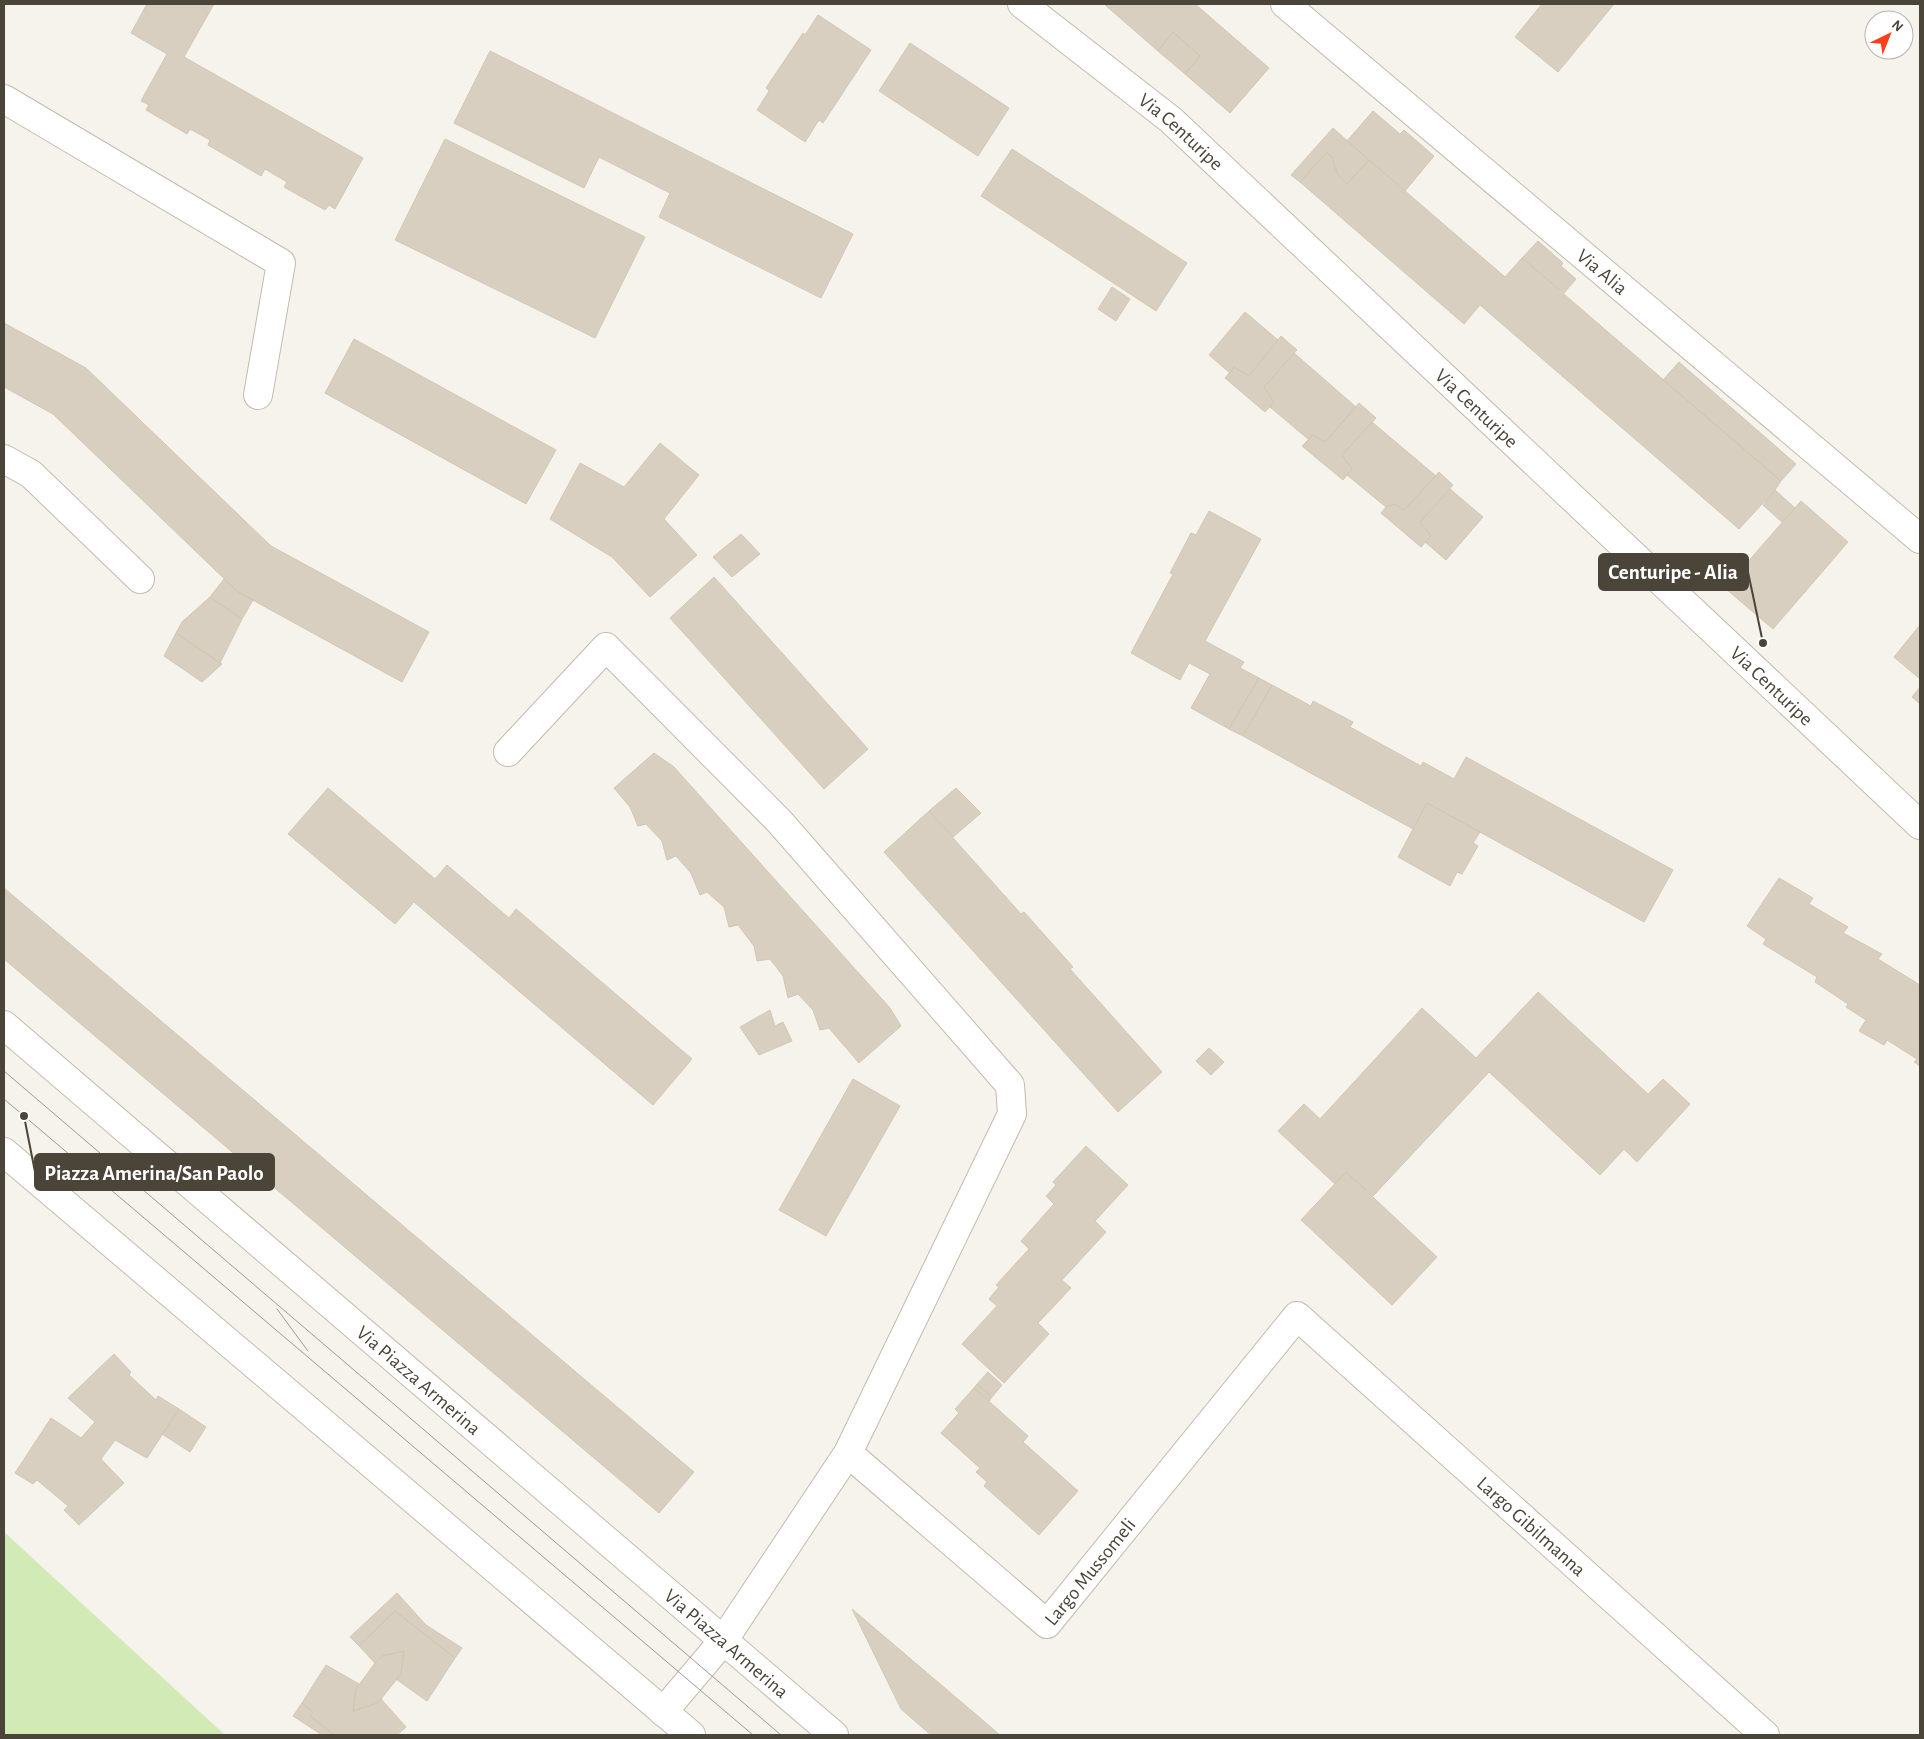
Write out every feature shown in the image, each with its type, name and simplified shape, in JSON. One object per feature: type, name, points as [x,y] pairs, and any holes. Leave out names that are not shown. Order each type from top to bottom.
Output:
[{"type":"street","name":"Via Centuripe","points":[[1022,4],[1171,120],[1920,825]]},
{"type":"street","name":"Via Alia","points":[[1285,4],[1920,539]]},
{"type":"street","points":[[4,99],[281,263],[258,395]]},
{"type":"street","points":[[4,459],[31,474],[140,579]]},
{"type":"street","points":[[508,752],[606,647],[779,821],[1010,1085],[1012,1114],[848,1453],[723,1641],[663,1712]]},
{"type":"street","name":"Via Piazza Armerina","points":[[4,1025],[834,1735]]},
{"type":"street","points":[[4,1152],[691,1735]]},
{"type":"street","name":"Largo Mussomeli","points":[[848,1453],[1047,1624],[1297,1316]]},
{"type":"street","name":"Largo Gibilmanna","points":[[1297,1316],[1765,1735]]},
{"type":"green space","points":[[4,1532],[225,1735],[4,1735]]},
{"type":"building","points":[[147,4],[214,4],[184,57],[363,158],[335,209],[329,205],[325,210],[284,187],[287,182],[265,169],[261,176],[208,145],[210,140],[190,129],[187,134],[146,110],[149,105],[141,101],[167,54],[131,33]]},
{"type":"building","points":[[1104,4],[1195,4],[1269,68],[1230,113],[1185,74],[1200,56],[1173,32],[1158,51]]},
{"type":"building","points":[[1542,4],[1614,4],[1558,72],[1515,37]]},
{"type":"building","points":[[818,15],[871,50],[823,123],[819,120],[805,142],[757,110],[769,91],[766,88],[803,33],[805,35]]},
{"type":"building","points":[[1173,32],[1200,56],[1185,74],[1158,51]]},
{"type":"building","points":[[910,43],[1009,108],[978,156],[879,91]]},
{"type":"building","points":[[490,51],[853,234],[821,298],[659,217],[670,193],[599,157],[584,188],[454,123]]},
{"type":"building","points":[[1373,111],[1400,134],[1404,130],[1434,156],[1405,191],[1347,141]]},
{"type":"building","points":[[1333,128],[1369,160],[1347,184],[1338,175],[1332,158],[1327,152],[1300,182],[1291,175]]},
{"type":"building","points":[[445,139],[645,237],[595,338],[395,240]]},
{"type":"building","points":[[1012,149],[1187,263],[1156,311],[981,196]]},
{"type":"building","points":[[1327,152],[1332,158],[1338,175],[1347,184],[1369,160],[1505,277],[1522,258],[1781,481],[1775,490],[1739,529],[1480,305],[1464,324],[1300,182]]},
{"type":"building","points":[[1538,241],[1563,263],[1561,266],[1576,279],[1564,293],[1522,258]]},
{"type":"building","points":[[1112,287],[1130,299],[1116,321],[1098,309]]},
{"type":"building","points":[[1245,312],[1278,340],[1249,376],[1234,367],[1230,373],[1209,355]]},
{"type":"building","points":[[4,323],[86,368],[271,546],[429,632],[402,682],[238,592],[53,414],[4,387]]},
{"type":"building","points":[[1281,336],[1297,350],[1264,387],[1274,402],[1265,412],[1225,378],[1234,367],[1249,376]]},
{"type":"building","points":[[354,339],[556,450],[526,504],[325,393]]},
{"type":"building","points":[[1294,353],[1356,407],[1325,442],[1313,435],[1308,439],[1270,407],[1274,402],[1264,387]]},
{"type":"building","points":[[1679,362],[1796,464],[1781,481],[1663,380]]},
{"type":"building","points":[[1359,403],[1376,418],[1342,455],[1352,469],[1343,480],[1302,446],[1313,435],[1325,442]]},
{"type":"building","points":[[1372,422],[1436,476],[1404,510],[1394,504],[1386,507],[1347,475],[1352,469],[1342,455]]},
{"type":"building","points":[[660,443],[699,475],[664,519],[697,555],[650,597],[612,557],[550,519],[580,463],[624,487]]},
{"type":"building","points":[[1439,472],[1453,485],[1420,522],[1431,536],[1421,547],[1381,513],[1386,507],[1394,504],[1404,510]]},
{"type":"building","points":[[1450,489],[1483,517],[1446,560],[1425,542],[1431,536],[1420,522]]},
{"type":"building","points":[[1775,490],[1795,508],[1782,522],[1763,505]]},
{"type":"building","points":[[1801,501],[1848,542],[1773,629],[1725,588]]},
{"type":"building","points":[[1209,511],[1261,539],[1205,641],[1244,662],[1240,668],[1259,678],[1229,729],[1191,708],[1210,674],[1189,663],[1180,680],[1131,653],[1173,574],[1170,573],[1191,533],[1196,535]]},
{"type":"building","points":[[741,534],[760,554],[732,577],[713,557]]},
{"type":"building","points":[[714,577],[868,749],[824,789],[670,618]]},
{"type":"building","points":[[224,579],[238,592],[253,600],[242,619],[210,597]]},
{"type":"building","points":[[210,597],[242,619],[220,663],[176,633],[182,622]]},
{"type":"building","points":[[1920,625],[1920,679],[1894,657]]},
{"type":"building","points":[[176,633],[222,664],[202,682],[164,656]]},
{"type":"building","points":[[1259,678],[1272,685],[1243,736],[1229,729]]},
{"type":"building","points":[[1272,685],[1311,706],[1313,701],[1353,722],[1350,727],[1421,766],[1423,762],[1454,779],[1466,757],[1673,870],[1644,922],[1427,803],[1413,829],[1243,736]]},
{"type":"building","points":[[1920,687],[1920,704],[1912,697]]},
{"type":"building","points":[[654,753],[674,767],[890,1008],[901,1026],[859,1063],[829,1028],[820,1030],[813,1010],[798,994],[788,998],[783,976],[770,959],[757,961],[754,946],[738,925],[729,927],[724,907],[707,892],[700,895],[691,873],[676,856],[667,860],[662,841],[646,824],[638,826],[630,807],[614,788]]},
{"type":"building","points":[[328,788],[435,879],[447,865],[509,918],[516,909],[692,1059],[653,1105],[414,902],[395,924],[288,834]]},
{"type":"building","points":[[956,788],[981,813],[953,837],[929,811]]},
{"type":"building","points":[[1427,803],[1480,832],[1473,843],[1478,846],[1462,874],[1457,872],[1450,886],[1398,857]]},
{"type":"building","points":[[929,811],[1021,914],[1024,912],[1073,967],[1070,969],[1162,1072],[1118,1112],[884,852]]},
{"type":"building","points":[[1779,878],[1813,898],[1809,904],[1848,927],[1843,933],[1882,954],[1878,959],[1920,985],[1920,1066],[1914,1062],[1917,1059],[1887,1040],[1884,1045],[1859,1031],[1866,1020],[1846,1007],[1848,1004],[1815,982],[1817,977],[1763,944],[1766,939],[1747,926]]},
{"type":"building","points":[[4,888],[694,1472],[659,1513],[4,959]]},
{"type":"building","points":[[1538,992],[1648,1094],[1663,1079],[1690,1104],[1637,1162],[1624,1149],[1600,1175],[1489,1072],[1373,1196],[1346,1172],[1335,1184],[1278,1131],[1304,1104],[1320,1119],[1422,1008],[1476,1058]]},
{"type":"building","points":[[770,1010],[775,1026],[783,1022],[792,1041],[759,1055],[740,1027]]},
{"type":"building","points":[[1209,1048],[1224,1062],[1211,1075],[1196,1061]]},
{"type":"building","points":[[853,1079],[900,1106],[826,1236],[779,1210]]},
{"type":"building","points":[[1086,1146],[1128,1185],[1095,1221],[1106,1232],[1062,1280],[1071,1288],[1038,1323],[1049,1334],[1004,1383],[962,1344],[997,1306],[989,1299],[999,1287],[996,1285],[1029,1249],[1021,1241],[1054,1204],[1046,1196],[1056,1185],[1053,1182]]},
{"type":"building","points":[[1346,1172],[1437,1257],[1392,1305],[1301,1220]]},
{"type":"building","points":[[114,1354],[131,1372],[129,1375],[156,1400],[158,1396],[179,1409],[147,1458],[115,1440],[101,1459],[124,1483],[79,1525],[64,1510],[68,1506],[37,1480],[33,1484],[15,1473],[51,1418],[81,1438],[95,1422],[68,1398]]},
{"type":"building","points":[[988,1372],[1002,1385],[992,1397],[977,1384]]},
{"type":"building","points":[[977,1384],[992,1397],[989,1401],[974,1388]]},
{"type":"building","points":[[974,1388],[1028,1436],[1023,1442],[1078,1491],[1039,1535],[984,1486],[987,1482],[976,1472],[980,1468],[941,1433],[959,1413],[955,1409]]},
{"type":"building","points":[[179,1409],[206,1427],[190,1452],[162,1434]]},
{"type":"building","points":[[397,1593],[426,1625],[462,1648],[455,1658],[395,1611],[359,1646],[350,1637]]},
{"type":"building","points":[[852,1609],[1000,1735],[931,1735],[901,1709]]},
{"type":"building","points":[[395,1611],[455,1658],[427,1701],[396,1679],[401,1674],[404,1651],[382,1656],[375,1663],[359,1646]]},
{"type":"building","points":[[404,1651],[401,1674],[381,1699],[375,1704],[353,1711],[356,1689],[375,1663],[382,1656]]},
{"type":"building","points":[[326,1665],[359,1684],[356,1689],[353,1711],[375,1704],[381,1699],[406,1727],[397,1735],[334,1735],[310,1716],[313,1712],[302,1703]]},
{"type":"building","points":[[302,1703],[313,1712],[310,1716],[334,1735],[322,1735],[293,1716]]},
{"type":"tram line","points":[[4,1071],[781,1735]]},
{"type":"tram line","points":[[4,1099],[753,1735]]},
{"type":"tram line","points":[[277,1309],[308,1351]]},
{"type":"place","name":"Centuripe - Alia","points":[[1763,643]]},
{"type":"place","name":"Piazza Amerina/San Paolo","points":[[24,1116]]}]
